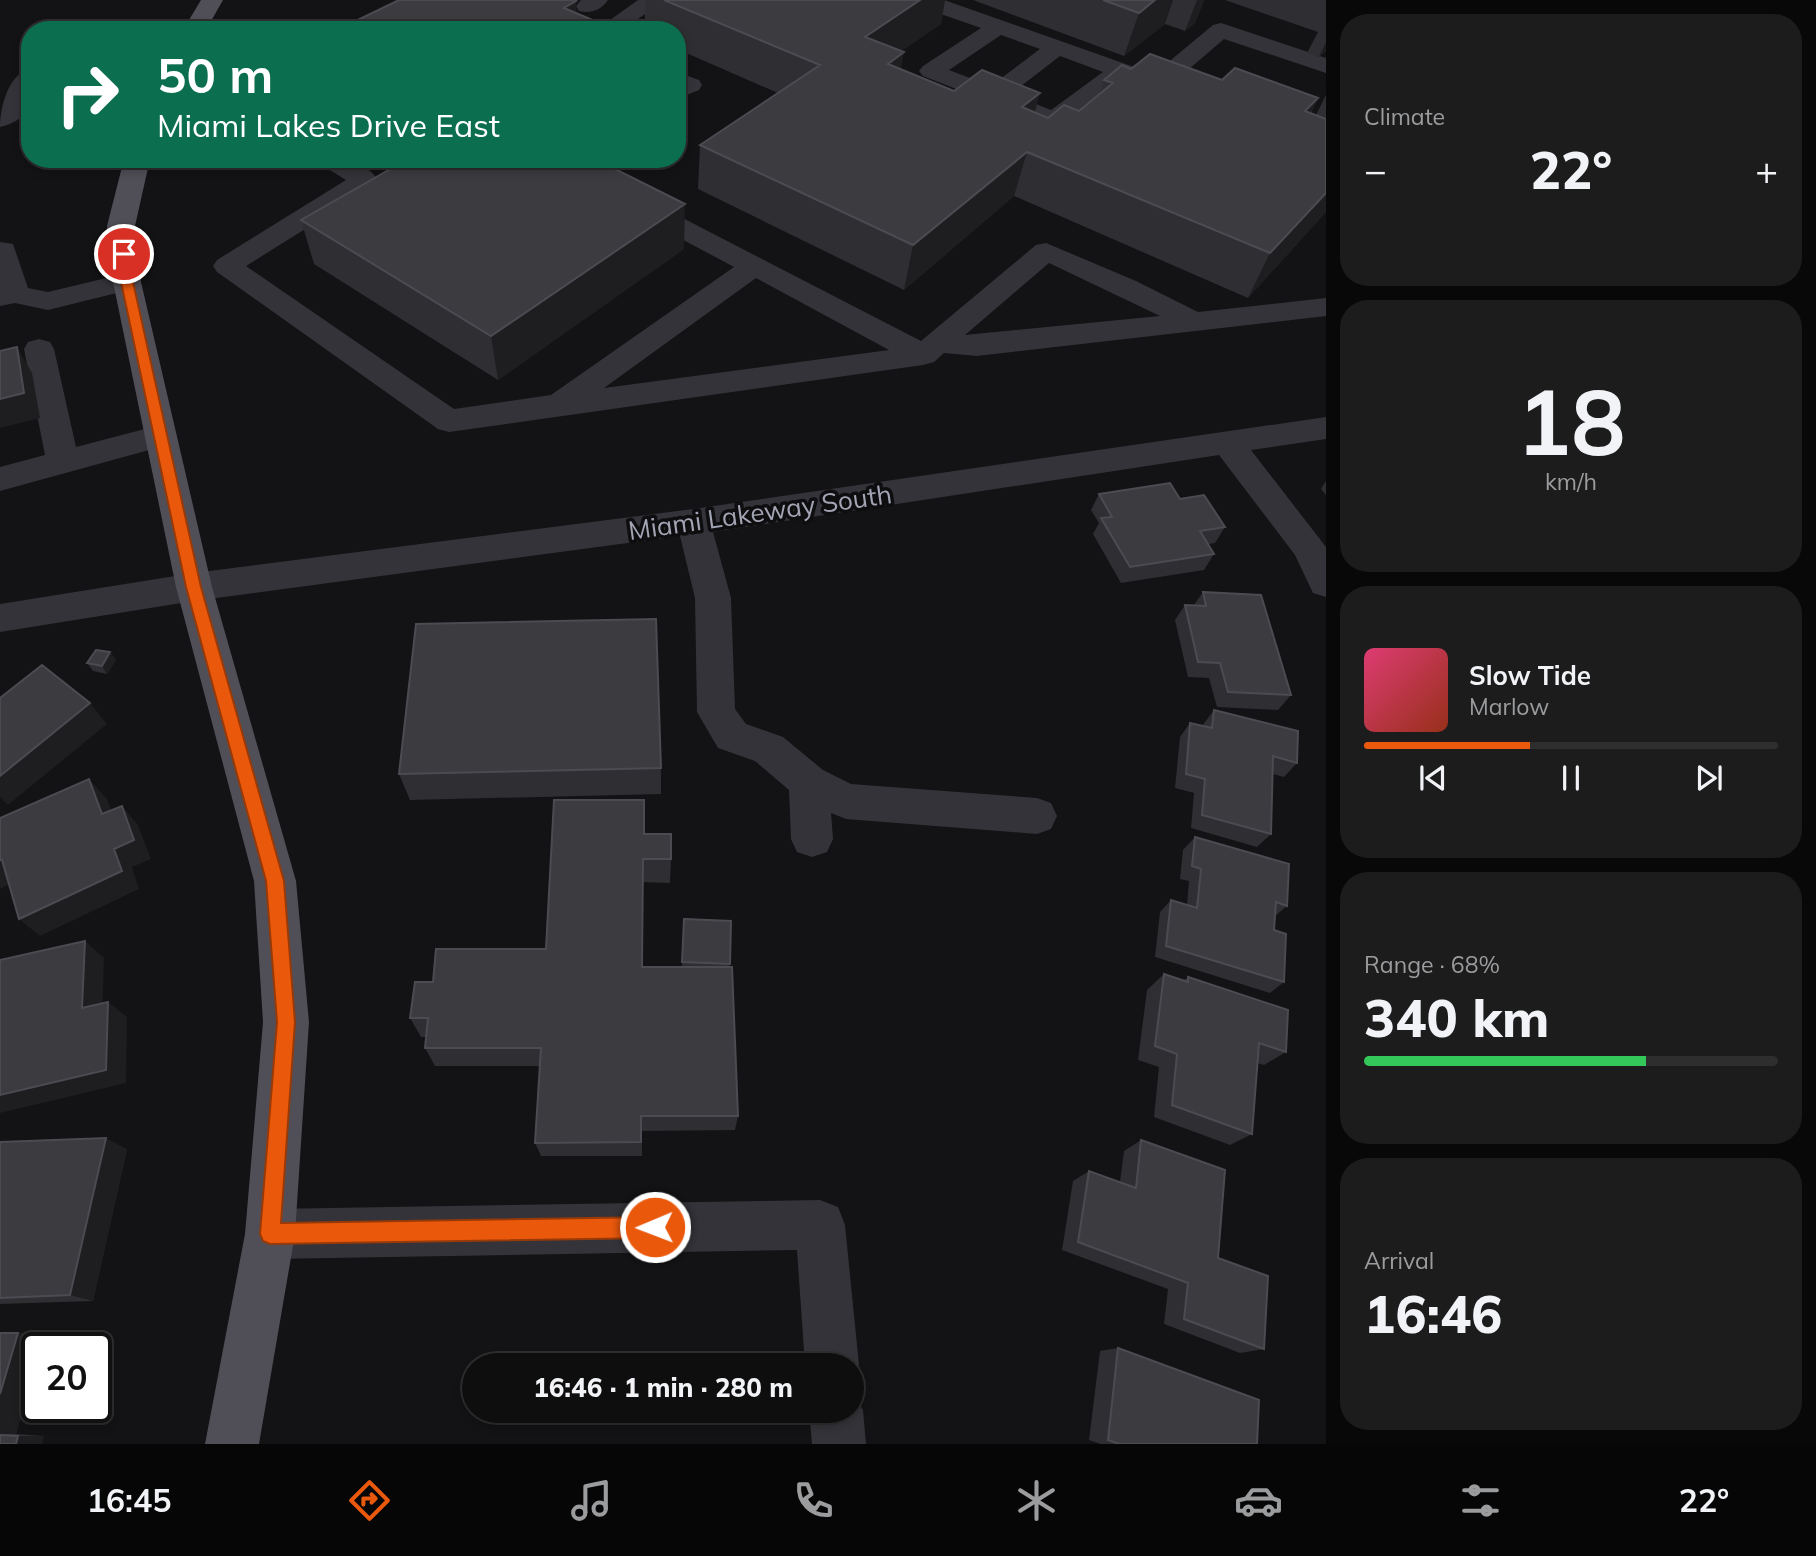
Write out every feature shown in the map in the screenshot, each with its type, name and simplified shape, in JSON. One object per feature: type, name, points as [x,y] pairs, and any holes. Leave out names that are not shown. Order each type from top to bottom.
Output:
[{"type":"main road","points":[[199,21],[212,0]]},
{"type":"main road","points":[[135,168],[121,226],[127,282],[194,587],[275,881],[286,1022],[270,1234],[232,1444]]},
{"type":"street","points":[[621,21],[653,0]]},
{"type":"street","points":[[923,0],[1184,92]]},
{"type":"street","points":[[999,26],[931,71],[1054,120],[1121,69]]},
{"type":"street","points":[[1158,83],[1221,30],[1323,75]]},
{"type":"street","points":[[994,96],[1058,47]]},
{"type":"street","points":[[0,120],[12,114],[21,91]]},
{"type":"street","points":[[344,168],[365,180],[227,266],[449,421],[930,349],[1326,307]]},
{"type":"street","points":[[567,168],[754,266],[930,349]]},
{"type":"street","points":[[1,244],[7,295],[48,301],[127,282]]},
{"type":"street","points":[[930,349],[1046,251],[1126,287],[1194,323]]},
{"type":"street","points":[[559,405],[754,266]]},
{"type":"street","points":[[48,301],[26,352],[63,462]]},
{"type":"street","name":"Miami Lakeway South","points":[[0,618],[194,587],[693,522],[1326,428]]},
{"type":"street","points":[[0,479],[160,436]]},
{"type":"street","points":[[1228,444],[1309,548],[1326,583]]},
{"type":"street","points":[[693,522],[713,598],[716,712],[732,736],[769,749],[810,782],[846,801],[1037,816]]},
{"type":"street","points":[[810,782],[812,839]]},
{"type":"street","points":[[270,1234],[820,1224],[831,1353]]},
{"type":"street","points":[[837,1423],[839,1444]]},
{"type":"building","points":[[399,0],[573,0],[576,1],[564,8],[595,21],[356,21]]},
{"type":"building","points":[[664,0],[920,0],[865,37],[904,52],[888,64],[954,91],[982,70],[1040,93],[1022,107],[1048,118],[1064,105],[1079,111],[1113,83],[1104,80],[1122,65],[1131,69],[1150,54],[1222,80],[1235,68],[1318,98],[1305,111],[1326,119],[1326,193],[1270,253],[1027,152],[913,245],[700,145],[820,65]]},
{"type":"building","points":[[1103,0],[1155,0],[1139,13]]},
{"type":"building","points":[[392,168],[613,168],[685,204],[491,336],[301,220]]},
{"type":"building","points":[[17,347],[24,393],[0,399],[0,351]]},
{"type":"building","points":[[1170,483],[1180,499],[1204,495],[1225,527],[1200,531],[1214,554],[1130,567],[1101,518],[1112,517],[1099,494]]},
{"type":"building","points":[[1203,592],[1261,595],[1291,695],[1228,692],[1220,663],[1198,662],[1185,605],[1206,606]]},
{"type":"building","points":[[656,619],[661,768],[399,774],[416,624]]},
{"type":"building","points":[[96,650],[110,652],[102,666],[87,663]]},
{"type":"building","points":[[42,665],[90,703],[0,776],[0,698]]},
{"type":"building","points":[[1214,710],[1298,731],[1297,763],[1273,756],[1271,834],[1202,815],[1205,779],[1186,774],[1190,723],[1212,728]]},
{"type":"building","points":[[89,779],[102,814],[122,806],[134,840],[114,849],[122,871],[19,919],[0,860],[0,818]]},
{"type":"building","points":[[554,800],[644,800],[644,834],[671,834],[671,859],[643,859],[642,967],[732,967],[738,1116],[641,1116],[641,1142],[535,1143],[541,1048],[425,1048],[428,1018],[410,1018],[415,982],[433,982],[436,949],[546,949]]},
{"type":"building","points":[[1195,837],[1289,864],[1287,906],[1276,902],[1274,930],[1286,934],[1284,982],[1166,946],[1171,900],[1197,908],[1201,869],[1192,866]]},
{"type":"building","points":[[684,919],[731,921],[730,964],[682,962]]},
{"type":"building","points":[[85,941],[82,1008],[108,1002],[106,1070],[0,1095],[0,960]]},
{"type":"building","points":[[1164,974],[1188,982],[1188,977],[1288,1010],[1286,1052],[1259,1043],[1252,1134],[1172,1105],[1177,1054],[1155,1046]]},
{"type":"building","points":[[106,1138],[70,1295],[0,1298],[0,1142]]},
{"type":"building","points":[[1141,1140],[1225,1170],[1218,1258],[1268,1276],[1264,1349],[1184,1319],[1188,1283],[1078,1242],[1089,1171],[1136,1188]]},
{"type":"building","points":[[0,1333],[18,1333],[0,1394]]},
{"type":"building","points":[[1118,1348],[1259,1400],[1257,1444],[1119,1444],[1108,1440]]},
{"type":"building","points":[[0,1435],[18,1436],[16,1444],[0,1444]]},
{"type":"route","points":[[124,254],[127,282],[194,587],[275,881],[286,1022],[270,1234],[655,1227]]}]
